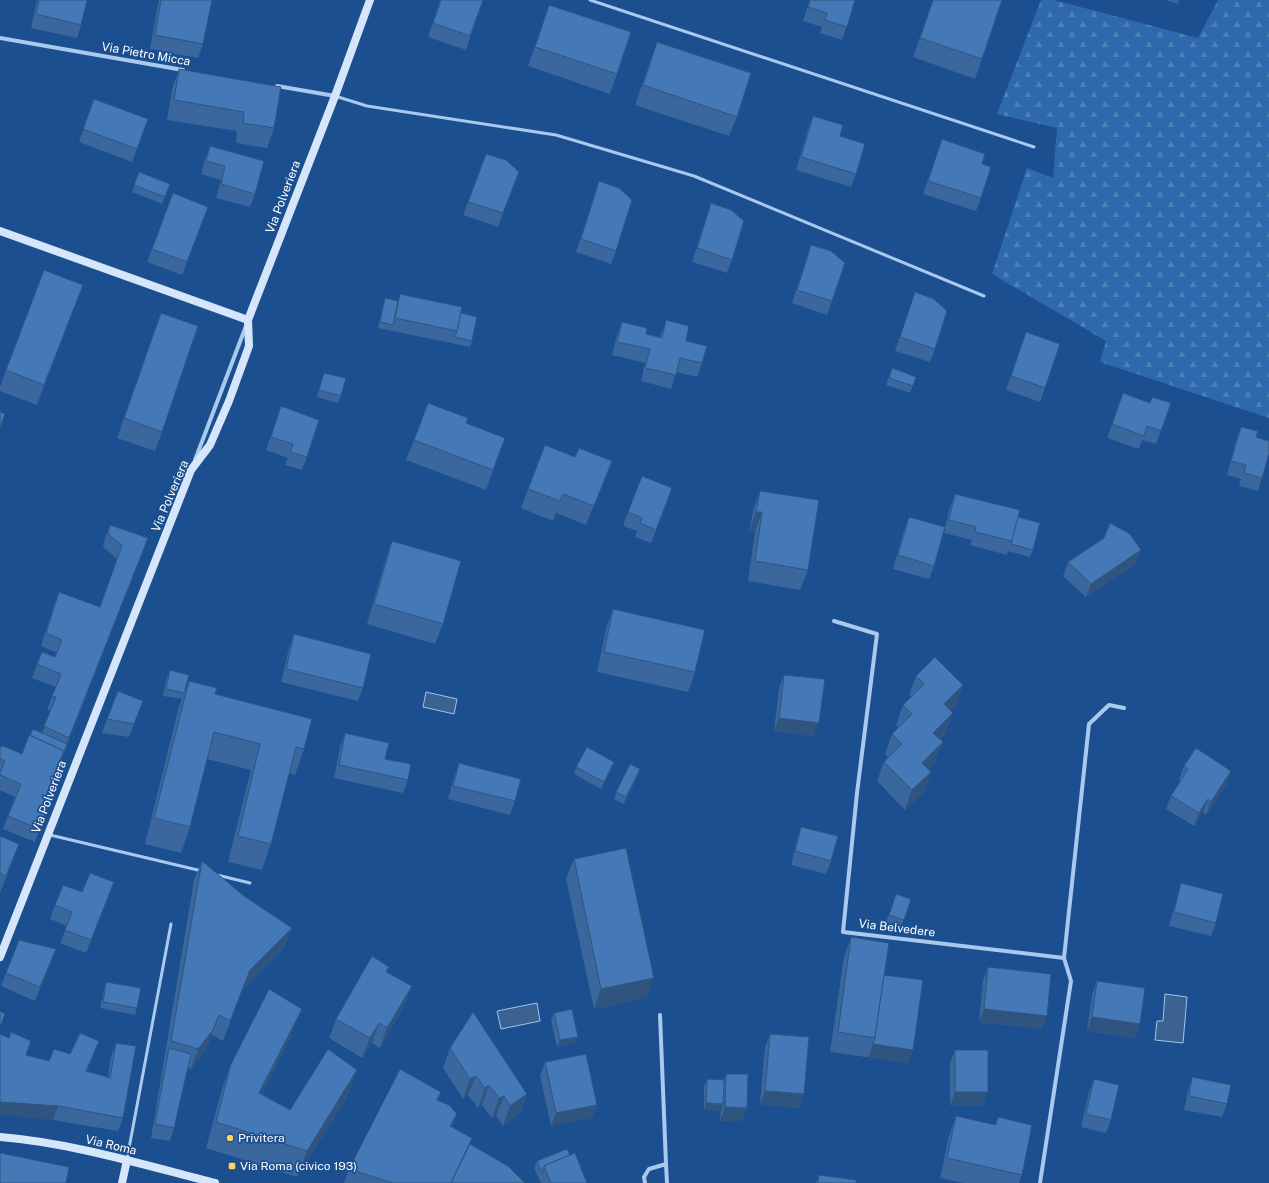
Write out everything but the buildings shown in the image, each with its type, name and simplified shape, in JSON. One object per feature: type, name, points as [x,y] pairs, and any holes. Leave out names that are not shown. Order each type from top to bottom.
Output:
[{"type":"street","name":"Via Polveriera","points":[[0,957],[191,470],[210,445],[229,402],[250,346],[248,320],[335,96],[370,0]]},
{"type":"street","name":"Via Pietro Micca","points":[[0,38],[188,71]]},
{"type":"street","points":[[274,86],[335,96]]},
{"type":"street","points":[[0,231],[248,320]]},
{"type":"street","name":"Via Belvedere","points":[[834,621],[877,634],[857,793],[843,932],[1064,958]]},
{"type":"street","points":[[1040,1183],[1071,981],[1064,958],[1089,724],[1109,705],[1124,708]]},
{"type":"street","points":[[660,1015],[667,1183]]},
{"type":"street","name":"Via Roma","points":[[0,1137],[32,1140],[127,1160],[215,1183]]},
{"type":"street","points":[[122,1183],[127,1160]]},
{"type":"street","points":[[645,1183],[644,1177],[649,1169],[666,1164]]},
{"type":"lane","points":[[590,0],[1034,147]]},
{"type":"lane","points":[[335,96],[367,106],[556,135],[694,176],[984,296]]},
{"type":"lane","points":[[48,834],[206,872]]},
{"type":"lane","points":[[213,874],[250,883]]},
{"type":"lane","points":[[127,1160],[171,924]]},
{"type":"green space","points":[[1041,0],[1054,0],[1198,38],[1218,0],[1269,0],[1269,418],[1100,362],[1106,341],[992,274],[1027,168],[1053,178],[1057,128],[997,114]]},
{"type":"shaded area","points":[[426,692],[457,699],[454,714],[423,707]]},
{"type":"shaded area","points":[[1165,994],[1187,997],[1183,1043],[1155,1040],[1157,1021],[1163,1021]]},
{"type":"shaded area","points":[[537,1003],[540,1021],[501,1029],[497,1011]]},
{"type":"place","name":"Privitera","points":[[230,1138]]},
{"type":"place","name":"Via Roma (civico 193)","points":[[232,1166]]}]
